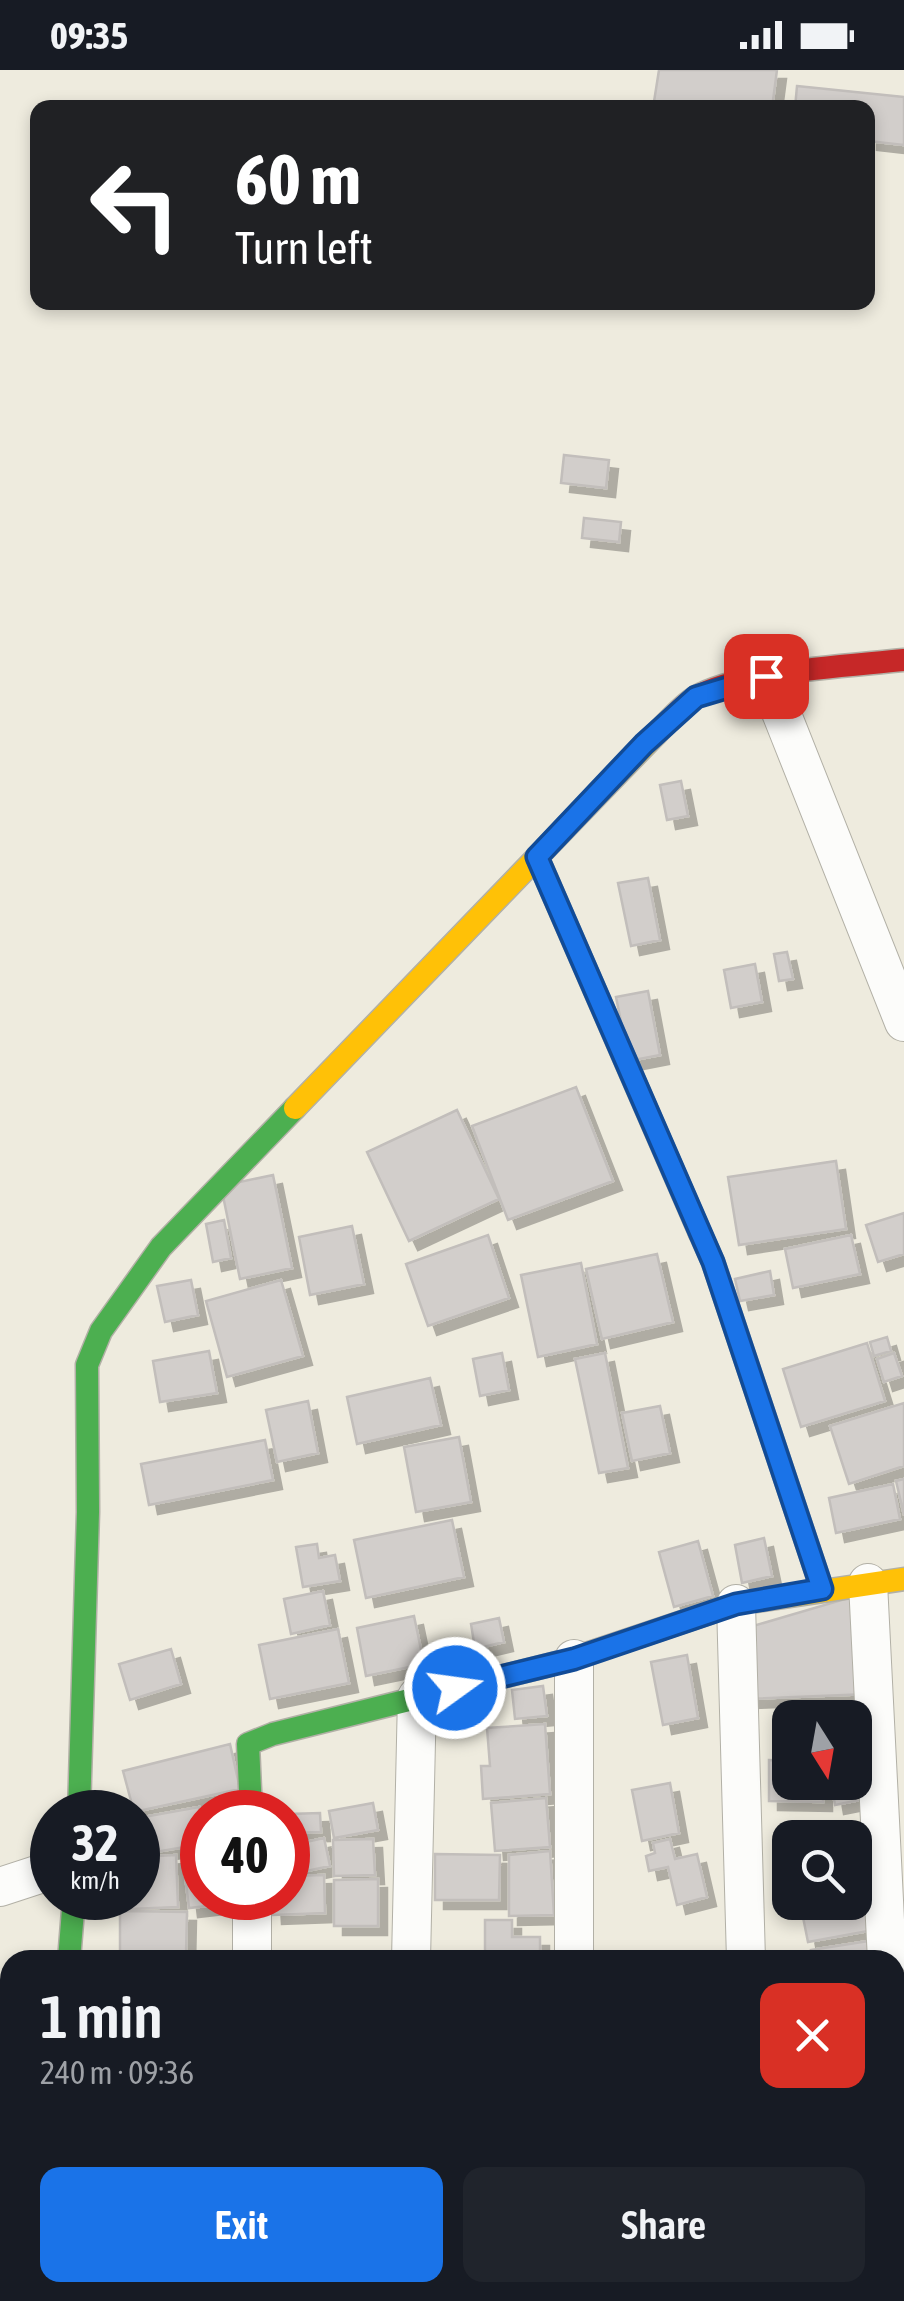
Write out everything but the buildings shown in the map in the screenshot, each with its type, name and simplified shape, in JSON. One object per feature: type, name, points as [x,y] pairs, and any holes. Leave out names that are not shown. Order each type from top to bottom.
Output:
[{"type":"main road","points":[[80,1790],[88,1512],[87,1365],[101,1331],[162,1247],[644,744],[696,697],[767,676],[904,660]]},
{"type":"main road","points":[[537,857],[713,1262],[822,1589]]},
{"type":"main road","points":[[250,1790],[248,1744],[273,1734],[574,1659],[736,1604],[886,1581]]},
{"type":"main road","points":[[69,1950],[72,1920]]},
{"type":"street","points":[[767,676],[904,1022]]},
{"type":"street","points":[[886,1581],[888,1950]]},
{"type":"street","points":[[736,1604],[746,1950]]},
{"type":"street","points":[[574,1659],[574,1950]]},
{"type":"street","points":[[410,1950],[417,1697]]},
{"type":"street","points":[[0,1887],[30,1877]]},
{"type":"street","points":[[252,1920],[252,1950]]},
{"type":"traffic: fast","points":[[80,1790],[88,1512],[87,1365],[101,1331],[161,1247],[295,1108]]},
{"type":"traffic: fast","points":[[700,1233],[822,1589]]},
{"type":"traffic: fast","points":[[250,1790],[248,1744],[273,1734],[565,1661]]},
{"type":"traffic: fast","points":[[70,1950],[72,1920]]},
{"type":"traffic: slow","points":[[295,1108],[656,734]]},
{"type":"traffic: slow","points":[[565,1661],[736,1604],[904,1579]]},
{"type":"traffic: jam","points":[[656,734],[691,700],[716,688],[797,671],[904,660]]},
{"type":"traffic: jam","points":[[537,857],[700,1233]]},
{"type":"route","points":[[455,1688],[574,1659],[736,1604],[822,1589],[713,1262],[537,857],[644,744],[696,697],[766,676]]}]
